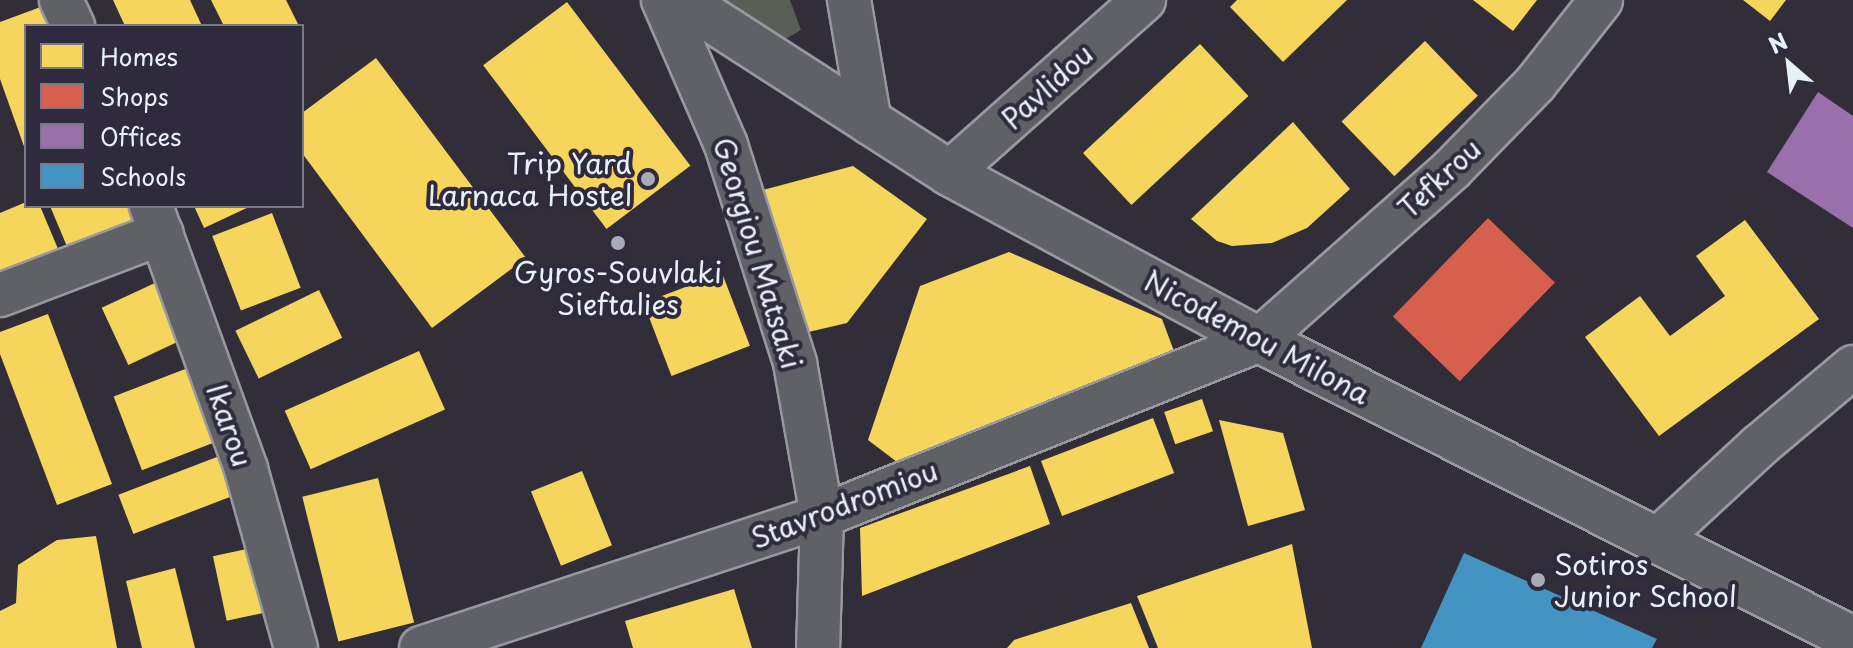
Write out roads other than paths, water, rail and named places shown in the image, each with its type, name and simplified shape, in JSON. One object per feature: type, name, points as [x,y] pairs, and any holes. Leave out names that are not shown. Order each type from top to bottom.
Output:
[{"type":"main road","name":"Nicodemou Milona","points":[[681,0],[949,173],[1259,340],[1853,639]]},
{"type":"street","points":[[61,0],[72,24]]},
{"type":"street","name":"Georgiou Matsaki","points":[[663,0],[726,145],[765,259],[795,363],[822,516],[818,648]]},
{"type":"street","points":[[849,0],[870,123]]},
{"type":"street","name":"Pavlidou","points":[[949,173],[1144,0]]},
{"type":"street","name":"Tefkrou","points":[[1259,340],[1452,169],[1535,84],[1601,0]]},
{"type":"street","points":[[0,295],[156,220]]},
{"type":"street","name":"Ikarou","points":[[156,220],[246,469],[296,648]]},
{"type":"street","name":"Stavrodromiou","points":[[421,648],[822,516],[1259,340]]},
{"type":"street","points":[[1655,542],[1759,446],[1853,367]]},
{"type":"place","name":"Trip Yard Larnaca Hostel","points":[[648,179]]},
{"type":"place","name":"Gyros-Souvlaki Sieftalies","points":[[618,243]]},
{"type":"place","name":"Sotiros Junior School","points":[[1538,580]]}]
